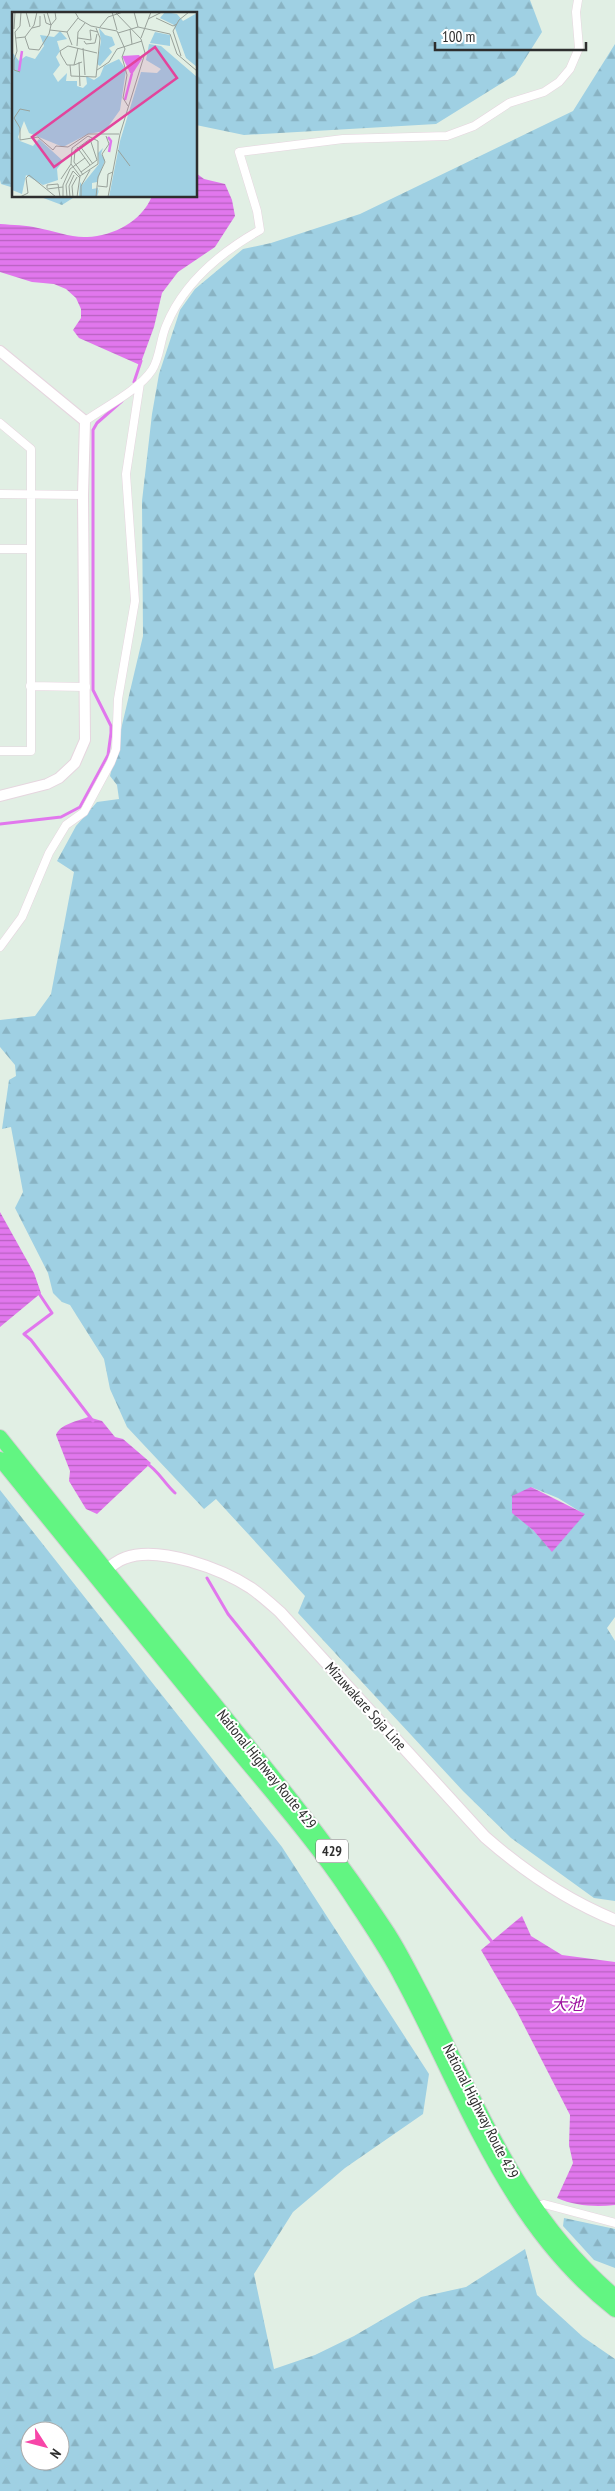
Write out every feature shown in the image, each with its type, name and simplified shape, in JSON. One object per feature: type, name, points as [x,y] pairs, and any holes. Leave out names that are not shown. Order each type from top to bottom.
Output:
[{"type":"highway","name":"National Highway Route 429","points":[[0,1437],[101,1574],[347,1890],[402,1977],[489,2155],[571,2272],[615,2310]]},
{"type":"highway","name":"National Highway Route 429","points":[[0,1459],[101,1574]]},
{"type":"highway","name":"National Highway Route 429","points":[[529,2210],[615,2296]]},
{"type":"main road","name":"Mizuwakare Soja Line","points":[[101,1574],[125,1558],[146,1554],[188,1561],[233,1578],[251,1588],[280,1612],[485,1837],[511,1860],[546,1886],[587,1909],[615,1920]]},
{"type":"street","points":[[85,421],[140,383],[153,369],[165,328],[177,302],[192,283],[210,267],[243,240],[260,230],[257,211],[239,152],[343,139],[448,136],[465,130],[509,104],[544,92],[564,76],[570,69],[579,48],[576,12],[578,0]]},
{"type":"street","points":[[0,351],[85,421]]},
{"type":"street","points":[[0,947],[22,917],[49,853],[66,825],[84,812],[116,749],[118,699],[135,601],[126,474],[140,383]]},
{"type":"street","points":[[0,796],[47,784],[59,778],[75,763],[85,740],[83,495],[85,421]]},
{"type":"street","points":[[0,423],[31,449],[32,494],[30,549],[31,751],[0,751]]},
{"type":"street","points":[[0,494],[83,495]]},
{"type":"street","points":[[0,549],[30,549]]},
{"type":"street","points":[[30,686],[86,687]]},
{"type":"street","points":[[529,2210],[544,2204],[615,2223]]},
{"type":"green space","points":[[0,0],[530,0],[542,32],[515,75],[436,124],[244,135],[198,125],[198,12],[12,12],[12,187],[1,184]]},
{"type":"green space","points":[[615,44],[615,1617],[607,1628],[615,1641],[615,1901],[594,1898],[511,1838],[463,1791],[298,1613],[305,1596],[216,1499],[204,1509],[127,1427],[110,1389],[104,1359],[70,1305],[62,1302],[53,1293],[48,1273],[15,1208],[23,1192],[11,1127],[2,1129],[9,1080],[16,1076],[15,1065],[0,1047],[0,1020],[35,1016],[51,994],[74,872],[57,861],[76,826],[97,802],[119,799],[117,785],[110,776],[143,636],[142,501],[152,414],[159,374],[180,310],[195,289],[243,249],[271,243],[360,214],[573,111]],"holes":[[[531,1487],[558,1498],[584,1514],[552,1551],[533,1530]]]},
{"type":"green space","points":[[43,198],[73,198],[62,205]]},
{"type":"green space","points":[[0,1490],[282,1847],[429,2074],[423,2114],[345,2168],[293,2212],[254,2274],[274,2369],[315,2355],[354,2336],[421,2297],[466,2287],[525,2249],[537,2295],[583,2337],[615,2359],[615,2491],[0,2491]]},
{"type":"green space","points":[[564,2218],[615,2229],[615,2268],[594,2260],[563,2226]]},
{"type":"water","points":[[198,174],[204,179],[225,184],[232,200],[235,216],[215,247],[178,272],[162,293],[154,327],[140,365],[79,338],[73,330],[81,318],[81,309],[76,298],[66,289],[54,284],[32,282],[0,272],[0,224],[29,226],[81,237],[97,236],[126,226],[147,205],[151,198],[198,198]]},
{"type":"water","points":[[0,1212],[34,1273],[41,1293],[0,1327]]},
{"type":"water","points":[[88,1417],[102,1421],[115,1437],[123,1439],[151,1463],[97,1514],[86,1509],[69,1481],[70,1471],[56,1435],[61,1428]]},
{"type":"water","points":[[531,1487],[585,1514],[552,1552],[533,1530],[512,1513],[512,1496]]},
{"type":"water","name":"大池","points":[[522,1916],[531,1936],[562,1955],[615,1962],[615,2205],[585,2205],[557,2198],[573,2163],[569,2145],[570,2115],[516,2010],[481,1950]]},
{"type":"waterway","points":[[134,382],[141,361]]},
{"type":"waterway","points":[[0,824],[61,817],[80,807],[108,755],[111,726],[93,690],[93,430],[97,423],[122,401]]},
{"type":"waterway","points":[[38,1292],[52,1313],[24,1334],[31,1340],[93,1421]]},
{"type":"waterway","points":[[146,1463],[154,1469],[175,1493]]},
{"type":"waterway","points":[[207,1578],[228,1614],[493,1943]]}]
